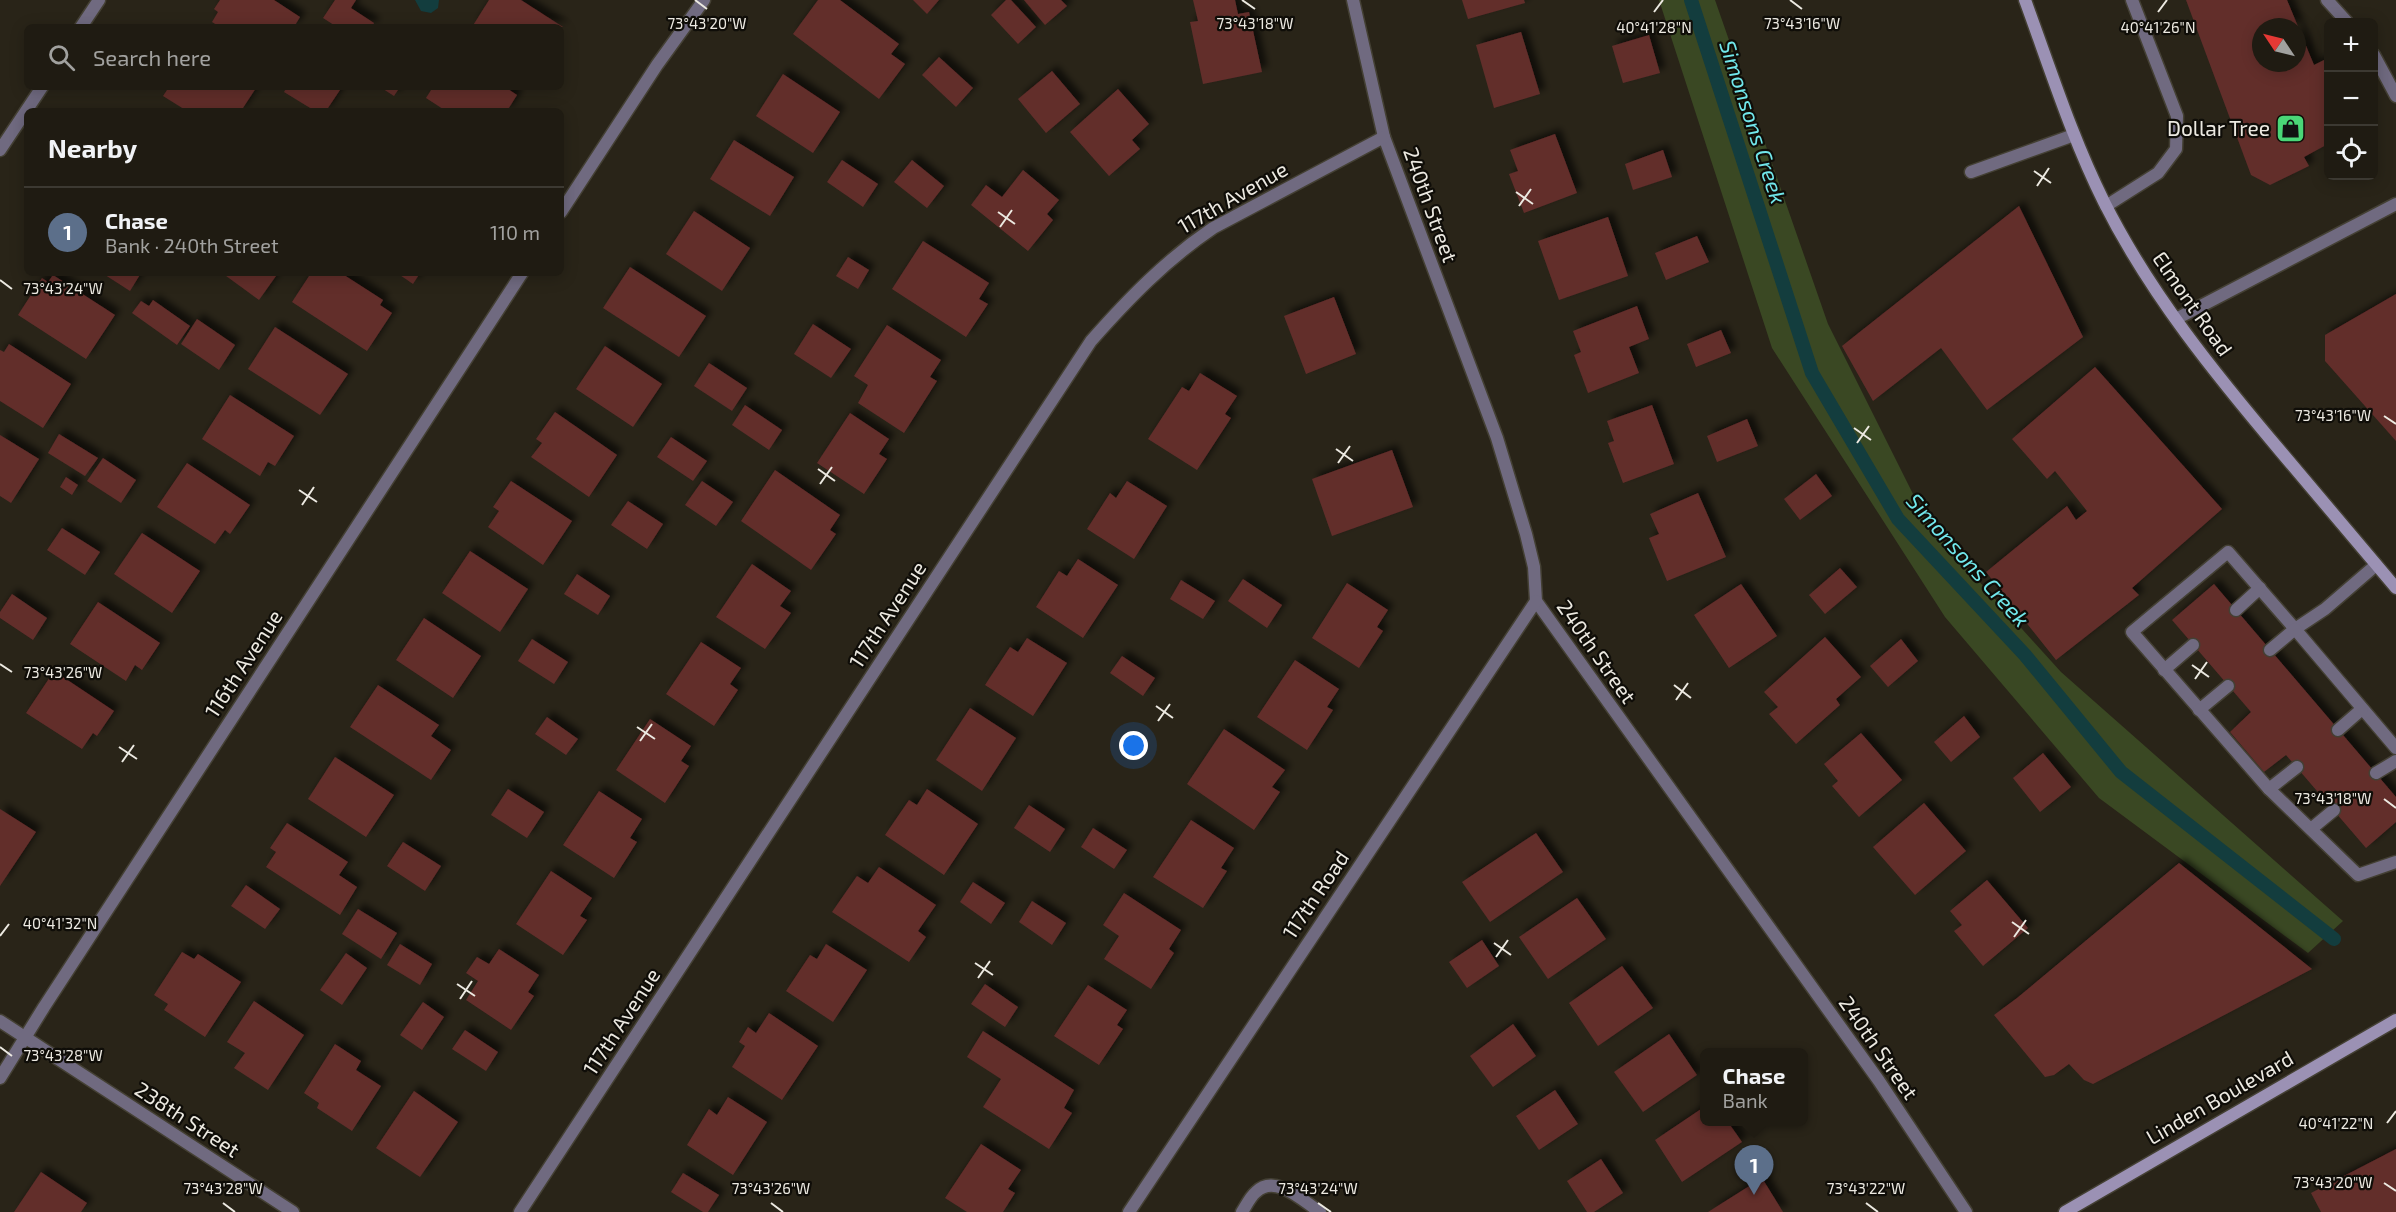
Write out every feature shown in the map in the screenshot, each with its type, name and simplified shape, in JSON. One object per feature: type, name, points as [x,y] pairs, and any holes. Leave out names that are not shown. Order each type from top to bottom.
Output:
[{"type":"main road","name":"Elmont Road","points":[[2025,0],[2074,135],[2122,236],[2176,320],[2230,393],[2396,588]]},
{"type":"main road","name":"Linden Boulevard","points":[[2065,1212],[2396,1020]]},
{"type":"street","points":[[83,24],[99,0]]},
{"type":"street","points":[[564,207],[657,65],[704,0]]},
{"type":"street","name":"240th Street","points":[[1353,0],[1384,137],[1497,438],[1534,567],[1536,601],[1879,1081],[1966,1212]]},
{"type":"street","points":[[2106,206],[2158,172],[2176,149],[2177,116],[2132,0]]},
{"type":"street","points":[[2327,0],[2343,18]]},
{"type":"street","points":[[2378,64],[2396,96]]},
{"type":"street","points":[[28,108],[40,90]]},
{"type":"street","points":[[0,150],[24,114]]},
{"type":"street","points":[[1971,172],[2074,135]]},
{"type":"street","name":"117th Avenue","points":[[520,1212],[1091,341],[1154,273],[1187,246],[1213,228],[1384,137]]},
{"type":"street","points":[[2176,320],[2396,204]]},
{"type":"street","name":"116th Avenue","points":[[0,1078],[520,276]]},
{"type":"street","points":[[2395,867],[2358,875],[2269,789],[2132,632],[2228,552],[2396,748]]},
{"type":"street","points":[[2270,650],[2295,628],[2325,609],[2376,565]]},
{"type":"street","points":[[2236,610],[2260,588]]},
{"type":"street","name":"117th Road","points":[[1129,1212],[1536,601]]},
{"type":"street","points":[[2164,670],[2193,645]]},
{"type":"street","points":[[2199,710],[2228,686]]},
{"type":"street","points":[[2338,729],[2362,709]]},
{"type":"street","points":[[2376,773],[2396,761]]},
{"type":"street","points":[[2269,789],[2297,767]]},
{"type":"street","points":[[2311,829],[2334,810]]},
{"type":"street","name":"238th Street","points":[[0,1022],[293,1212]]},
{"type":"street","points":[[1242,1212],[1256,1191],[1270,1184],[1283,1187],[1320,1212]]},
{"type":"green space","points":[[1659,0],[1715,0],[1828,324],[1929,526],[2061,672],[2343,921],[2308,953],[2099,798],[1945,617],[1772,348]]},
{"type":"water","points":[[415,0],[439,0],[438,8],[431,13],[421,11]]},
{"type":"building","points":[[220,0],[274,0],[300,17],[296,24],[215,24],[212,22],[218,12],[214,9]]},
{"type":"building","points":[[335,0],[356,0],[351,8],[374,23],[332,24],[323,18]]},
{"type":"building","points":[[489,0],[521,0],[558,24],[474,24]]},
{"type":"building","points":[[818,0],[840,0],[899,44],[891,54],[905,64],[879,99],[793,34]]},
{"type":"building","points":[[913,0],[939,0],[927,14]]},
{"type":"building","points":[[1006,0],[1011,0],[1036,27],[1018,44],[991,15]]},
{"type":"building","points":[[1024,0],[1061,0],[1067,6],[1045,25]]},
{"type":"building","points":[[1193,0],[1235,0],[1238,14],[1249,12],[1262,72],[1203,84],[1190,22],[1198,21]]},
{"type":"building","points":[[1462,0],[1524,0],[1525,3],[1468,19]]},
{"type":"building","points":[[2186,0],[2287,0],[2294,18],[2252,18],[2252,72],[2306,72],[2306,46],[2314,65],[2324,60],[2324,146],[2304,157],[2309,166],[2270,185],[2251,175]]},
{"type":"building","points":[[1521,32],[1540,94],[1494,108],[1476,45]]},
{"type":"building","points":[[1649,35],[1660,73],[1623,83],[1612,46]]},
{"type":"building","points":[[939,57],[973,88],[956,107],[922,75]]},
{"type":"building","points":[[1052,71],[1080,104],[1046,133],[1018,99]]},
{"type":"building","points":[[783,74],[840,112],[813,153],[756,116]]},
{"type":"building","points":[[1118,89],[1149,124],[1132,140],[1140,149],[1109,176],[1070,132]]},
{"type":"building","points":[[167,90],[255,90],[243,108],[182,108],[163,96]]},
{"type":"building","points":[[285,90],[340,90],[328,108],[310,108],[284,92]]},
{"type":"building","points":[[385,90],[398,90],[394,96]]},
{"type":"building","points":[[431,90],[510,90],[517,95],[509,108],[441,108],[426,98]]},
{"type":"building","points":[[1555,134],[1577,193],[1524,213],[1509,174],[1518,171],[1510,150]]},
{"type":"building","points":[[734,140],[794,177],[770,216],[710,179]]},
{"type":"building","points":[[1663,150],[1672,177],[1633,190],[1625,164]]},
{"type":"building","points":[[842,160],[878,184],[863,207],[827,182]]},
{"type":"building","points":[[912,160],[944,186],[927,208],[894,182]]},
{"type":"building","points":[[1023,170],[1059,200],[1047,214],[1053,220],[1028,251],[971,205],[986,185],[1002,197]]},
{"type":"building","points":[[2019,206],[2083,337],[1987,410],[1941,348],[1873,401],[1842,346]]},
{"type":"building","points":[[694,211],[750,248],[722,291],[666,254]]},
{"type":"building","points":[[1608,217],[1628,276],[1559,300],[1538,241]]},
{"type":"building","points":[[1697,236],[1709,262],[1666,280],[1655,253]]},
{"type":"building","points":[[923,241],[989,283],[979,299],[988,304],[966,337],[892,289]]},
{"type":"building","points":[[848,257],[869,270],[858,289],[836,276]]},
{"type":"building","points":[[630,267],[706,316],[679,357],[603,308]]},
{"type":"building","points":[[55,276],[115,315],[86,359],[18,315],[42,278],[48,282]]},
{"type":"building","points":[[107,276],[139,276],[130,291]]},
{"type":"building","points":[[226,276],[276,276],[259,300]]},
{"type":"building","points":[[309,276],[346,276],[383,300],[380,305],[392,313],[367,351],[292,302]]},
{"type":"building","points":[[401,276],[418,276],[413,284]]},
{"type":"building","points":[[2396,294],[2396,441],[2325,361],[2325,335]]},
{"type":"building","points":[[1334,297],[1356,354],[1306,374],[1284,316]]},
{"type":"building","points":[[153,300],[190,326],[177,345],[132,313],[141,301],[149,306]]},
{"type":"building","points":[[1637,306],[1649,339],[1629,347],[1639,373],[1588,393],[1574,355],[1581,352],[1573,331]]},
{"type":"building","points":[[197,319],[235,345],[219,370],[181,344]]},
{"type":"building","points":[[813,324],[851,349],[831,378],[794,354]]},
{"type":"building","points":[[887,325],[941,360],[930,377],[937,381],[904,433],[858,403],[868,385],[854,376]]},
{"type":"building","points":[[275,327],[348,374],[320,415],[248,369]]},
{"type":"building","points":[[1721,330],[1731,353],[1696,367],[1687,344]]},
{"type":"building","points":[[9,344],[71,384],[43,428],[0,401],[0,350],[4,352]]},
{"type":"building","points":[[605,346],[662,384],[633,427],[576,389]]},
{"type":"building","points":[[709,363],[747,388],[732,411],[694,386]]},
{"type":"building","points":[[2095,367],[2222,509],[2132,588],[2139,595],[2056,660],[1986,572],[2067,506],[2076,520],[2087,511],[2055,471],[2047,479],[2012,439]]},
{"type":"building","points":[[1200,373],[1237,396],[1225,414],[1231,418],[1197,470],[1148,439],[1182,387],[1189,391]]},
{"type":"building","points":[[230,395],[294,436],[275,466],[268,462],[260,476],[202,439]]},
{"type":"building","points":[[745,405],[782,430],[769,450],[732,425]]},
{"type":"building","points":[[1652,405],[1674,464],[1623,483],[1608,443],[1614,441],[1607,421]]},
{"type":"building","points":[[555,412],[617,455],[589,497],[531,457],[542,443],[536,439]]},
{"type":"building","points":[[850,413],[889,439],[879,454],[887,459],[864,494],[817,463]]},
{"type":"building","points":[[1747,419],[1758,446],[1717,462],[1707,436]]},
{"type":"building","points":[[59,434],[98,458],[85,476],[48,453]]},
{"type":"building","points":[[0,435],[39,459],[11,503],[0,496]]},
{"type":"building","points":[[671,437],[707,461],[693,481],[657,457]]},
{"type":"building","points":[[1392,450],[1413,507],[1332,536],[1312,479]]},
{"type":"building","points":[[103,458],[136,480],[121,503],[87,481]]},
{"type":"building","points":[[187,463],[250,505],[230,534],[225,530],[215,544],[157,507]]},
{"type":"building","points":[[775,470],[840,515],[830,530],[836,534],[811,570],[741,521]]},
{"type":"building","points":[[1816,474],[1832,496],[1800,520],[1784,499]]},
{"type":"building","points":[[66,477],[78,485],[72,495],[60,487]]},
{"type":"building","points":[[511,481],[572,521],[543,565],[488,527],[499,511],[493,507]]},
{"type":"building","points":[[702,481],[733,502],[716,526],[685,505]]},
{"type":"building","points":[[1127,481],[1167,506],[1134,559],[1087,529],[1110,493],[1116,498]]},
{"type":"building","points":[[1698,493],[1726,557],[1667,581],[1649,538],[1659,534],[1650,514]]},
{"type":"building","points":[[628,501],[663,524],[647,549],[611,525]]},
{"type":"building","points":[[62,528],[100,552],[85,575],[47,550]]},
{"type":"building","points":[[142,533],[200,571],[172,613],[114,574]]},
{"type":"building","points":[[470,551],[528,589],[500,632],[442,593]]},
{"type":"building","points":[[1078,559],[1118,585],[1083,638],[1036,607],[1059,571],[1067,576]]},
{"type":"building","points":[[752,564],[791,591],[780,606],[791,613],[765,649],[716,617]]},
{"type":"building","points":[[1840,568],[1857,587],[1825,614],[1809,595]]},
{"type":"building","points":[[577,574],[610,596],[598,615],[564,594]]},
{"type":"building","points":[[1243,579],[1282,605],[1267,628],[1228,601]]},
{"type":"building","points":[[1181,580],[1215,601],[1203,619],[1170,599]]},
{"type":"building","points":[[1347,583],[1388,610],[1377,627],[1383,631],[1359,668],[1312,638]]},
{"type":"building","points":[[1741,584],[1777,636],[1729,668],[1694,615]]},
{"type":"building","points":[[2214,584],[2396,797],[2396,822],[2366,848],[2286,755],[2264,772],[2230,732],[2251,712],[2172,620]]},
{"type":"building","points":[[12,594],[47,618],[33,640],[0,618],[0,612]]},
{"type":"building","points":[[98,602],[160,643],[142,670],[135,665],[126,681],[70,644]]},
{"type":"building","points":[[424,618],[481,656],[453,698],[396,660]]},
{"type":"building","points":[[1825,637],[1861,677],[1836,699],[1840,705],[1796,744],[1769,714],[1778,707],[1764,692]]},
{"type":"building","points":[[1027,638],[1067,663],[1033,716],[985,685],[1010,647],[1018,652]]},
{"type":"building","points":[[532,639],[568,662],[554,684],[518,661]]},
{"type":"building","points":[[1901,639],[1918,661],[1888,687],[1870,666]]},
{"type":"building","points":[[701,642],[741,668],[730,684],[738,690],[714,726],[666,694]]},
{"type":"building","points":[[1122,656],[1155,678],[1143,696],[1110,673]]},
{"type":"building","points":[[1295,660],[1339,689],[1327,707],[1333,710],[1307,750],[1257,717]]},
{"type":"building","points":[[54,671],[114,711],[97,736],[93,733],[82,749],[26,713]]},
{"type":"building","points":[[378,685],[439,725],[431,736],[451,750],[431,780],[350,727]]},
{"type":"building","points":[[970,708],[1016,738],[982,791],[936,760]]},
{"type":"building","points":[[1964,716],[1980,737],[1951,762],[1934,742]]},
{"type":"building","points":[[547,717],[578,739],[566,755],[535,734]]},
{"type":"building","points":[[650,719],[691,746],[681,761],[689,766],[665,803],[616,770]]},
{"type":"building","points":[[1224,729],[1285,770],[1272,787],[1280,792],[1254,830],[1187,784]]},
{"type":"building","points":[[1861,733],[1902,780],[1859,817],[1832,786],[1838,781],[1824,764]]},
{"type":"building","points":[[2043,753],[2071,787],[2040,812],[2013,778]]},
{"type":"building","points":[[335,757],[394,795],[366,837],[308,799]]},
{"type":"building","points":[[508,789],[544,812],[527,838],[491,815]]},
{"type":"building","points":[[927,789],[978,824],[944,875],[885,835],[909,800],[917,805]]},
{"type":"building","points":[[599,791],[642,819],[630,838],[637,842],[614,878],[563,845]]},
{"type":"building","points":[[1924,803],[1966,851],[1915,895],[1873,847]]},
{"type":"building","points":[[1029,805],[1065,829],[1050,852],[1014,828]]},
{"type":"building","points":[[0,809],[36,832],[0,886]]},
{"type":"building","points":[[1191,820],[1234,848],[1221,868],[1227,871],[1203,908],[1153,877]]},
{"type":"building","points":[[287,823],[348,862],[339,875],[357,887],[340,915],[266,867],[276,852],[270,848]]},
{"type":"building","points":[[1093,828],[1127,850],[1114,869],[1081,847]]},
{"type":"building","points":[[1536,833],[1563,872],[1490,922],[1462,882]]},
{"type":"building","points":[[403,842],[441,866],[425,891],[387,866]]},
{"type":"building","points":[[2179,863],[2312,969],[2093,1084],[2084,1080],[2069,1064],[2054,1075],[2045,1077],[1994,1015]]},
{"type":"building","points":[[879,867],[936,905],[918,931],[926,937],[909,962],[832,912],[857,876],[868,883]]},
{"type":"building","points":[[551,871],[592,898],[580,916],[587,920],[563,955],[516,924]]},
{"type":"building","points":[[1987,880],[2028,928],[1983,966],[1954,931],[1962,925],[1950,911]]},
{"type":"building","points":[[973,882],[1005,903],[991,924],[960,902]]},
{"type":"building","points":[[246,885],[280,909],[265,929],[231,906]]},
{"type":"building","points":[[1124,893],[1181,930],[1169,949],[1174,953],[1151,989],[1104,959],[1119,936],[1103,925]]},
{"type":"building","points":[[1577,898],[1606,939],[1548,979],[1519,937]]},
{"type":"building","points":[[1032,901],[1066,923],[1052,945],[1019,922]]},
{"type":"building","points":[[358,909],[397,933],[381,959],[342,934]]},
{"type":"building","points":[[1482,940],[1499,966],[1467,988],[1449,962]]},
{"type":"building","points":[[400,944],[432,964],[420,985],[387,965]]},
{"type":"building","points":[[826,944],[867,970],[833,1022],[786,991],[810,955],[817,959]]},
{"type":"building","points":[[499,949],[539,975],[528,992],[534,996],[511,1030],[466,1000],[478,981],[466,973],[477,957],[489,964]]},
{"type":"building","points":[[182,952],[194,959],[198,954],[241,982],[205,1037],[164,1010],[168,1004],[154,995]]},
{"type":"building","points":[[346,953],[367,968],[342,1005],[320,990]]},
{"type":"building","points":[[1622,966],[1653,1008],[1598,1046],[1569,1003]]},
{"type":"building","points":[[985,984],[1018,1007],[1005,1027],[971,1004]]},
{"type":"building","points":[[1088,985],[1127,1010],[1117,1025],[1123,1029],[1099,1065],[1054,1036]]},
{"type":"building","points":[[254,1001],[304,1035],[268,1090],[234,1068],[245,1053],[227,1042]]},
{"type":"building","points":[[423,1002],[444,1017],[422,1050],[400,1035]]},
{"type":"building","points":[[769,1013],[818,1046],[782,1100],[732,1067],[745,1046],[739,1042],[748,1027],[756,1033]]},
{"type":"building","points":[[1513,1024],[1536,1056],[1493,1087],[1470,1056]]},
{"type":"building","points":[[465,1030],[498,1052],[486,1071],[452,1049]]},
{"type":"building","points":[[983,1031],[1074,1090],[1064,1108],[1072,1113],[1049,1149],[983,1107],[1001,1079],[967,1057]]},
{"type":"building","points":[[1669,1034],[1697,1075],[1643,1112],[1614,1072]]},
{"type":"building","points":[[335,1044],[361,1061],[356,1070],[381,1086],[352,1131],[317,1108],[319,1103],[304,1093]]},
{"type":"building","points":[[1555,1090],[1578,1124],[1539,1150],[1516,1116]]},
{"type":"building","points":[[414,1091],[458,1122],[420,1177],[376,1148]]},
{"type":"building","points":[[728,1097],[767,1122],[733,1175],[687,1145],[709,1109],[717,1115]]},
{"type":"building","points":[[1700,1110],[1700,1126],[1731,1126],[1742,1142],[1682,1182],[1655,1140]]},
{"type":"building","points":[[981,1144],[1021,1170],[1008,1189],[1015,1193],[1003,1212],[967,1212],[945,1198]]},
{"type":"building","points":[[2396,1149],[2396,1212],[2321,1212],[2311,1193]]},
{"type":"building","points":[[1601,1159],[1623,1193],[1594,1212],[1587,1212],[1567,1181]]},
{"type":"building","points":[[41,1172],[87,1203],[81,1212],[14,1212]]},
{"type":"building","points":[[683,1173],[719,1195],[708,1212],[703,1212],[671,1192]]},
{"type":"building","points":[[1762,1178],[1783,1212],[1708,1212]]},
{"type":"waterway","name":"Simonsons Creek","points":[[1691,0],[1812,373],[1898,519],[2025,655],[2121,772],[2334,939]]},
{"type":"place","name":"Dollar Tree","points":[[2291,129]]},
{"type":"place","name":"Chase","points":[[1754,1195]]}]
